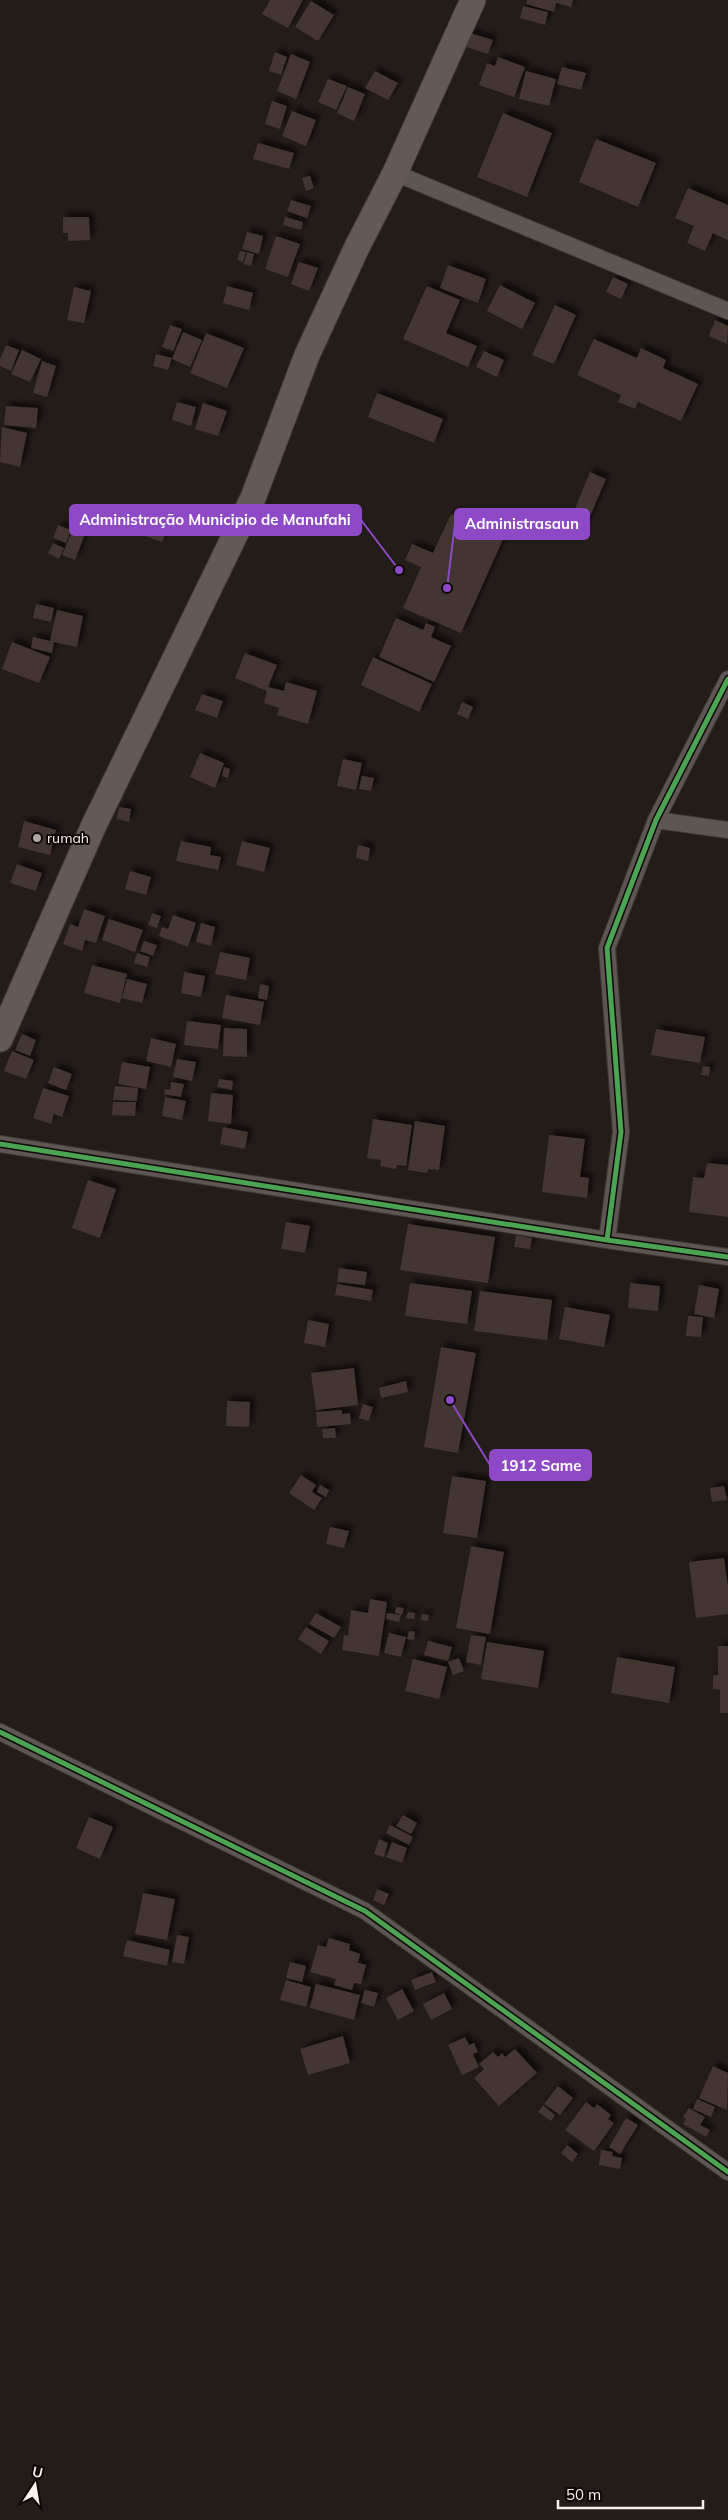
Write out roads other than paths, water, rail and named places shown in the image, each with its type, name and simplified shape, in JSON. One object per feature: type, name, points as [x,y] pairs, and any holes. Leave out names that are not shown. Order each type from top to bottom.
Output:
[{"type":"main road","points":[[0,1039],[94,825],[253,498],[307,355],[357,247],[395,173],[473,0]]},
{"type":"street","points":[[395,173],[728,312]]},
{"type":"street","points":[[607,1240],[621,1132],[607,948],[656,820],[728,679]]},
{"type":"street","points":[[656,820],[728,830]]},
{"type":"street","points":[[0,1144],[607,1240],[728,1257]]},
{"type":"street","points":[[0,1732],[365,1910],[728,2172]]},
{"type":"place","name":"Administração Municipio de Manufahi","points":[[399,570]]},
{"type":"place","name":"Administrasaun","points":[[447,588]]},
{"type":"place","name":"rumah","points":[[37,838]]},
{"type":"place","name":"1912 Same","points":[[450,1400]]}]
